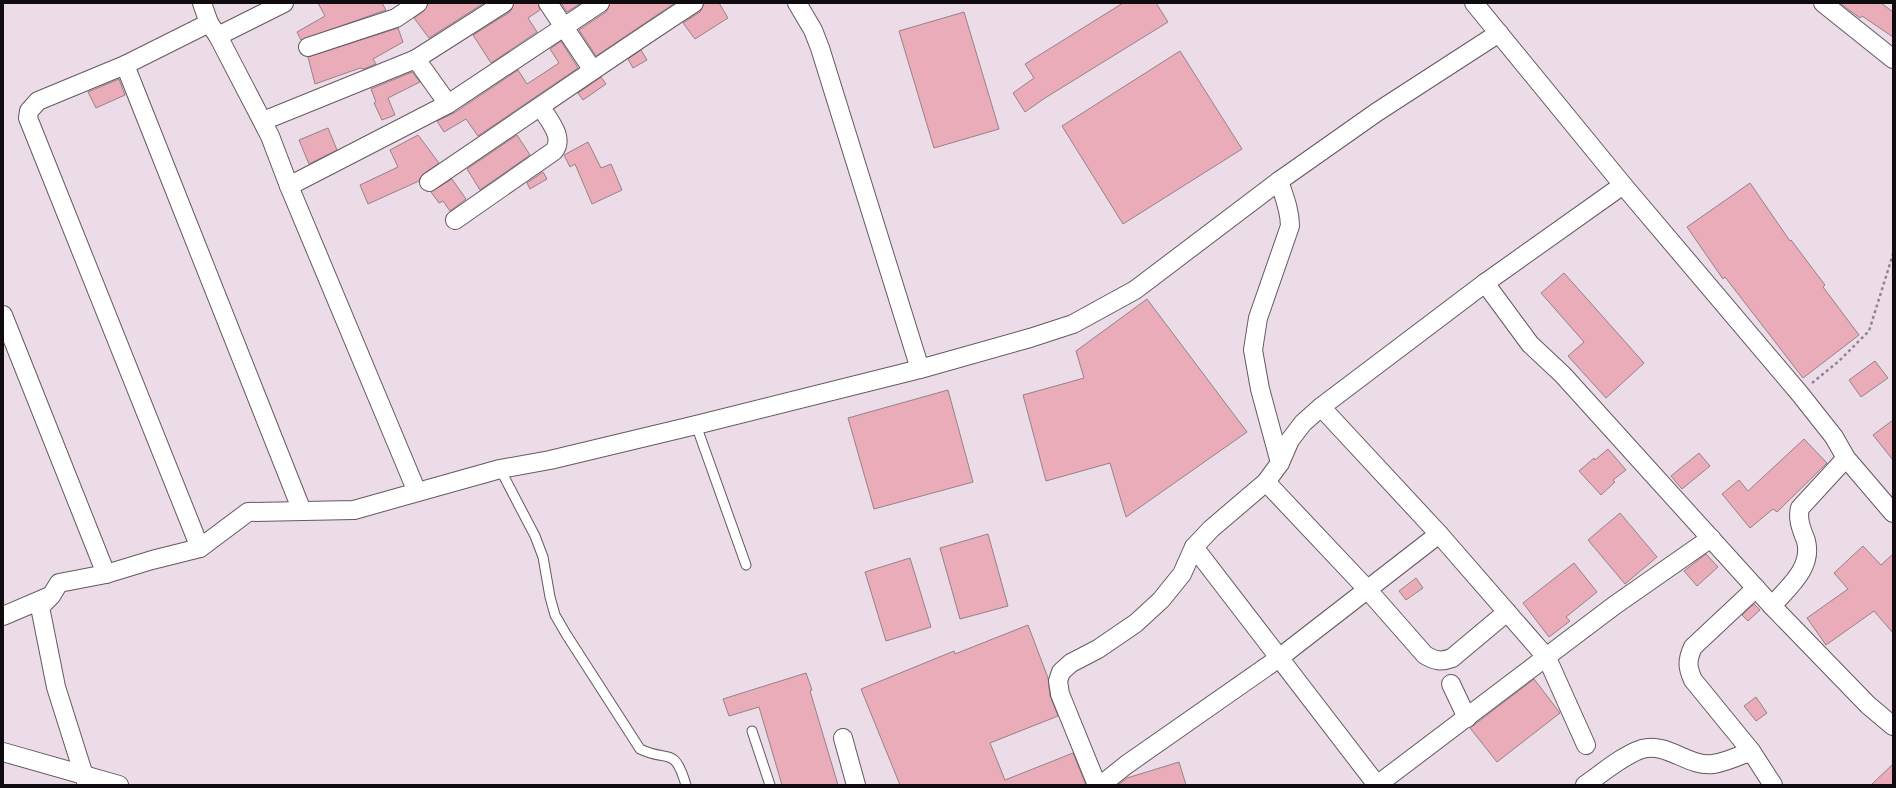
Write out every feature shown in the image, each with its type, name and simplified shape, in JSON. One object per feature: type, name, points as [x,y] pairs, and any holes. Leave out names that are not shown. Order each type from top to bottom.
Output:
[{"type":"street","points":[[202,3],[214,30],[263,122],[417,492]]},
{"type":"street","points":[[200,548],[28,118],[29,111],[38,101],[125,65],[284,3]]},
{"type":"street","points":[[308,47],[396,18],[418,3]]},
{"type":"street","points":[[263,122],[416,59],[504,3]]},
{"type":"street","points":[[548,3],[592,69]]},
{"type":"street","points":[[289,186],[448,104],[600,3]]},
{"type":"street","points":[[429,182],[541,107],[592,69],[694,3]]},
{"type":"street","points":[[798,3],[813,30],[820,48],[920,369]]},
{"type":"street","points":[[1474,3],[1623,186],[1800,394],[1834,437],[1846,458],[1893,513]]},
{"type":"street","points":[[1823,3],[1893,59]]},
{"type":"street","points":[[86,780],[56,687],[40,607],[51,596],[59,583],[106,574],[152,560],[200,548],[248,512],[354,510],[500,469],[550,460],[920,369],[1030,338],[1073,324],[1134,290],[1279,181],[1377,112],[1499,33]]},
{"type":"street","points":[[416,59],[448,104]]},
{"type":"street","points":[[125,65],[302,510]]},
{"type":"street","points":[[455,220],[554,151],[558,146],[557,135],[541,107]]},
{"type":"street","points":[[1279,181],[1290,216],[1290,226],[1258,318],[1253,350],[1260,389],[1280,463]]},
{"type":"street","points":[[1097,785],[1060,694],[1058,681],[1061,672],[1071,663],[1098,649],[1136,622],[1161,600],[1182,574],[1194,548],[1211,529],[1266,482],[1280,463],[1290,440],[1303,423],[1321,407],[1485,283],[1623,186]]},
{"type":"street","points":[[1485,283],[1530,344],[1563,375],[1772,606],[1868,705],[1893,726]]},
{"type":"street","points":[[3,314],[106,574]]},
{"type":"street","points":[[1321,407],[1439,534],[1547,658],[1586,745]]},
{"type":"street","points":[[1772,606],[1800,573],[1808,555],[1798,515],[1800,508],[1846,458]]},
{"type":"street","points":[[1266,482],[1367,589],[1425,655],[1435,661],[1444,661],[1452,658],[1507,612]]},
{"type":"street","points":[[1101,785],[1126,765],[1279,658],[1439,534]]},
{"type":"street","points":[[1194,548],[1377,785],[1616,605],[1711,538]]},
{"type":"street","points":[[1756,588],[1693,646],[1688,658],[1688,668],[1693,680],[1751,751],[1773,785]]},
{"type":"street","points":[[3,616],[51,596]]},
{"type":"street","points":[[1451,684],[1467,718]]},
{"type":"street","points":[[843,738],[856,785]]},
{"type":"street","points":[[1585,785],[1633,753],[1643,749],[1661,749],[1688,760],[1713,764],[1751,751]]},
{"type":"street","points":[[3,752],[86,780],[119,785]]},
{"type":"lane","points":[[696,425],[746,566]]},
{"type":"lane","points":[[500,469],[536,536],[543,557],[551,603],[555,615],[566,634],[640,749],[651,754],[668,756],[675,759],[680,766],[686,785]]},
{"type":"lane","points":[[752,731],[770,785]]},
{"type":"path","points":[[1800,394],[1839,361],[1869,331],[1893,254]]},
{"type":"building","points":[[318,3],[382,3],[386,10],[301,40],[297,32],[325,16]]},
{"type":"building","points":[[428,3],[484,3],[429,38],[414,18],[424,11]]},
{"type":"building","points":[[514,3],[538,3],[540,10],[528,18],[537,32],[491,63],[473,35],[510,12]]},
{"type":"building","points":[[561,3],[581,3],[567,12]]},
{"type":"building","points":[[610,3],[675,3],[596,56],[579,30],[606,12]]},
{"type":"building","points":[[704,3],[719,3],[728,18],[695,39],[683,23],[700,12]]},
{"type":"building","points":[[1123,3],[1156,3],[1168,22],[1025,112],[1013,93],[1034,78],[1025,64]]},
{"type":"building","points":[[1840,3],[1881,3],[1893,12],[1893,37],[1862,16],[1860,18]]},
{"type":"building","points":[[964,12],[999,129],[934,148],[899,31]]},
{"type":"building","points":[[398,28],[403,42],[373,59],[376,64],[315,84],[308,57]]},
{"type":"building","points":[[561,41],[578,68],[478,136],[466,119],[444,132],[437,121],[454,113],[518,70],[527,84],[559,63],[550,49]]},
{"type":"building","points":[[641,50],[647,60],[633,68],[628,59]]},
{"type":"building","points":[[1180,51],[1242,149],[1123,224],[1062,126]]},
{"type":"building","points":[[412,72],[420,82],[388,98],[395,115],[382,120],[374,103],[376,102],[371,89]]},
{"type":"building","points":[[601,77],[606,84],[583,100],[578,93]]},
{"type":"building","points":[[119,79],[125,95],[96,108],[88,92]]},
{"type":"building","points":[[328,128],[337,150],[309,164],[299,140]]},
{"type":"building","points":[[418,135],[439,163],[423,174],[419,181],[368,204],[360,185],[398,167],[390,150]]},
{"type":"building","points":[[517,135],[530,155],[480,190],[467,169]]},
{"type":"building","points":[[588,142],[601,168],[611,164],[622,190],[592,204],[575,164],[570,167],[564,155]]},
{"type":"building","points":[[543,172],[547,179],[530,189],[527,183]]},
{"type":"building","points":[[452,179],[466,199],[450,211],[443,201],[439,203],[431,192]]},
{"type":"building","points":[[1750,183],[1790,241],[1791,240],[1825,285],[1823,287],[1859,335],[1803,378],[1725,277],[1723,279],[1687,227]]},
{"type":"building","points":[[1564,273],[1644,363],[1606,398],[1568,356],[1584,342],[1541,293]]},
{"type":"building","points":[[1147,299],[1247,432],[1126,517],[1110,463],[1046,481],[1023,395],[1084,378],[1076,351]]},
{"type":"building","points":[[1875,361],[1888,378],[1861,397],[1849,380]]},
{"type":"building","points":[[948,390],[973,482],[874,509],[848,418]]},
{"type":"building","points":[[1893,420],[1893,460],[1873,435]]},
{"type":"building","points":[[1804,439],[1827,463],[1777,512],[1773,509],[1750,528],[1722,494],[1739,480],[1748,491]]},
{"type":"building","points":[[1608,449],[1626,470],[1613,480],[1615,482],[1601,495],[1579,471],[1594,458],[1595,460]]},
{"type":"building","points":[[1699,453],[1710,466],[1682,489],[1671,476]]},
{"type":"building","points":[[1620,513],[1657,557],[1625,584],[1588,540]]},
{"type":"building","points":[[988,534],[1008,606],[960,619],[940,548]]},
{"type":"building","points":[[1863,546],[1881,565],[1893,554],[1893,633],[1874,611],[1826,645],[1807,618],[1848,589],[1834,573]]},
{"type":"building","points":[[1706,554],[1718,567],[1697,586],[1684,571]]},
{"type":"building","points":[[910,558],[931,627],[886,641],[865,572]]},
{"type":"building","points":[[1574,563],[1597,592],[1566,617],[1570,621],[1549,637],[1523,603]]},
{"type":"building","points":[[1416,578],[1423,588],[1406,600],[1399,591]]},
{"type":"building","points":[[1754,604],[1760,610],[1748,621],[1742,615]]},
{"type":"building","points":[[1028,625],[1048,678],[1050,696],[1058,716],[990,743],[1005,780],[1073,753],[1086,785],[900,785],[861,689],[954,651],[955,654]]},
{"type":"building","points":[[806,673],[838,785],[782,785],[759,707],[729,716],[723,699]]},
{"type":"building","points":[[1534,679],[1560,713],[1497,762],[1470,728]]},
{"type":"building","points":[[1756,697],[1767,713],[1756,721],[1744,706]]},
{"type":"building","points":[[1179,762],[1186,785],[1118,785],[1127,778]]},
{"type":"building","points":[[1893,764],[1893,785],[1871,785]]}]
